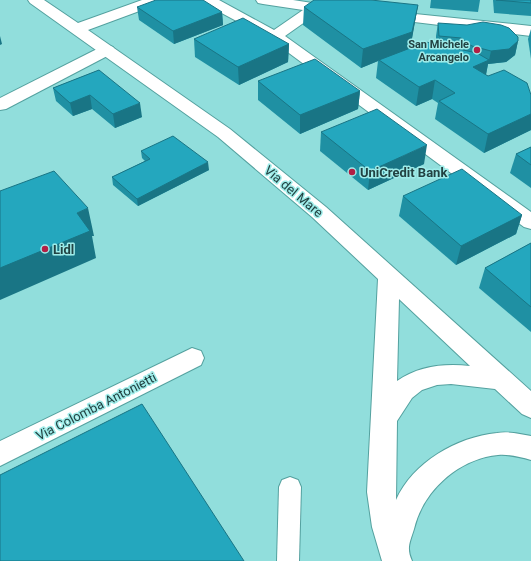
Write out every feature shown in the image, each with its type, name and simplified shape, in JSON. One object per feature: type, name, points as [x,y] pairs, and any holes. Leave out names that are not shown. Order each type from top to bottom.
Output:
[{"type":"street","name":"Via del Mare","points":[[35,0],[224,133],[320,212],[531,407]]},
{"type":"street","points":[[76,29],[156,0]]},
{"type":"street","points":[[208,0],[275,36],[531,222]]},
{"type":"street","points":[[263,0],[347,11]]},
{"type":"street","points":[[275,36],[316,8]]},
{"type":"street","points":[[370,14],[531,31]]},
{"type":"street","points":[[0,105],[107,50]]},
{"type":"street","points":[[389,277],[382,505],[395,557]]},
{"type":"street","name":"Via Colomba Antonietti","points":[[0,454],[192,358]]},
{"type":"street","points":[[384,420],[403,391],[420,380],[449,375],[503,380]]},
{"type":"street","points":[[395,557],[404,514],[410,500],[438,467],[452,459],[487,446],[499,444],[531,448]]},
{"type":"lane","points":[[288,561],[290,487]]},
{"type":"building","points":[[156,0],[203,0],[222,12],[173,31],[137,7]]},
{"type":"building","points":[[314,0],[371,0],[418,5],[412,32],[363,49],[304,7]]},
{"type":"building","points":[[496,0],[531,0],[531,3]]},
{"type":"building","points":[[243,18],[289,44],[238,67],[194,39]]},
{"type":"building","points":[[483,22],[509,28],[518,37],[518,41],[509,49],[491,51],[472,46],[461,38],[439,36],[438,23],[467,25]]},
{"type":"building","points":[[426,42],[477,53],[489,60],[473,67],[488,76],[504,70],[527,83],[531,95],[531,114],[488,134],[439,101],[455,93],[435,80],[419,87],[379,60]]},
{"type":"building","points":[[315,59],[360,91],[300,115],[258,81]]},
{"type":"building","points":[[99,70],[140,103],[113,114],[90,95],[70,103],[53,88]]},
{"type":"building","points":[[377,109],[427,145],[370,171],[321,132]]},
{"type":"building","points":[[173,136],[208,162],[137,199],[112,177],[150,159],[141,151]]},
{"type":"building","points":[[531,147],[531,165],[516,154]]},
{"type":"building","points":[[462,169],[522,215],[461,246],[403,196]]},
{"type":"building","points":[[54,171],[88,208],[77,213],[90,231],[0,268],[0,191]]},
{"type":"building","points":[[531,243],[531,307],[485,268]]},
{"type":"building","points":[[142,404],[244,561],[0,561],[0,475]]},
{"type":"place","name":"San Michele Arcangelo","points":[[477,50]]},
{"type":"place","name":"UniCredit Bank","points":[[352,172]]},
{"type":"place","name":"Lidl","points":[[45,249]]}]
